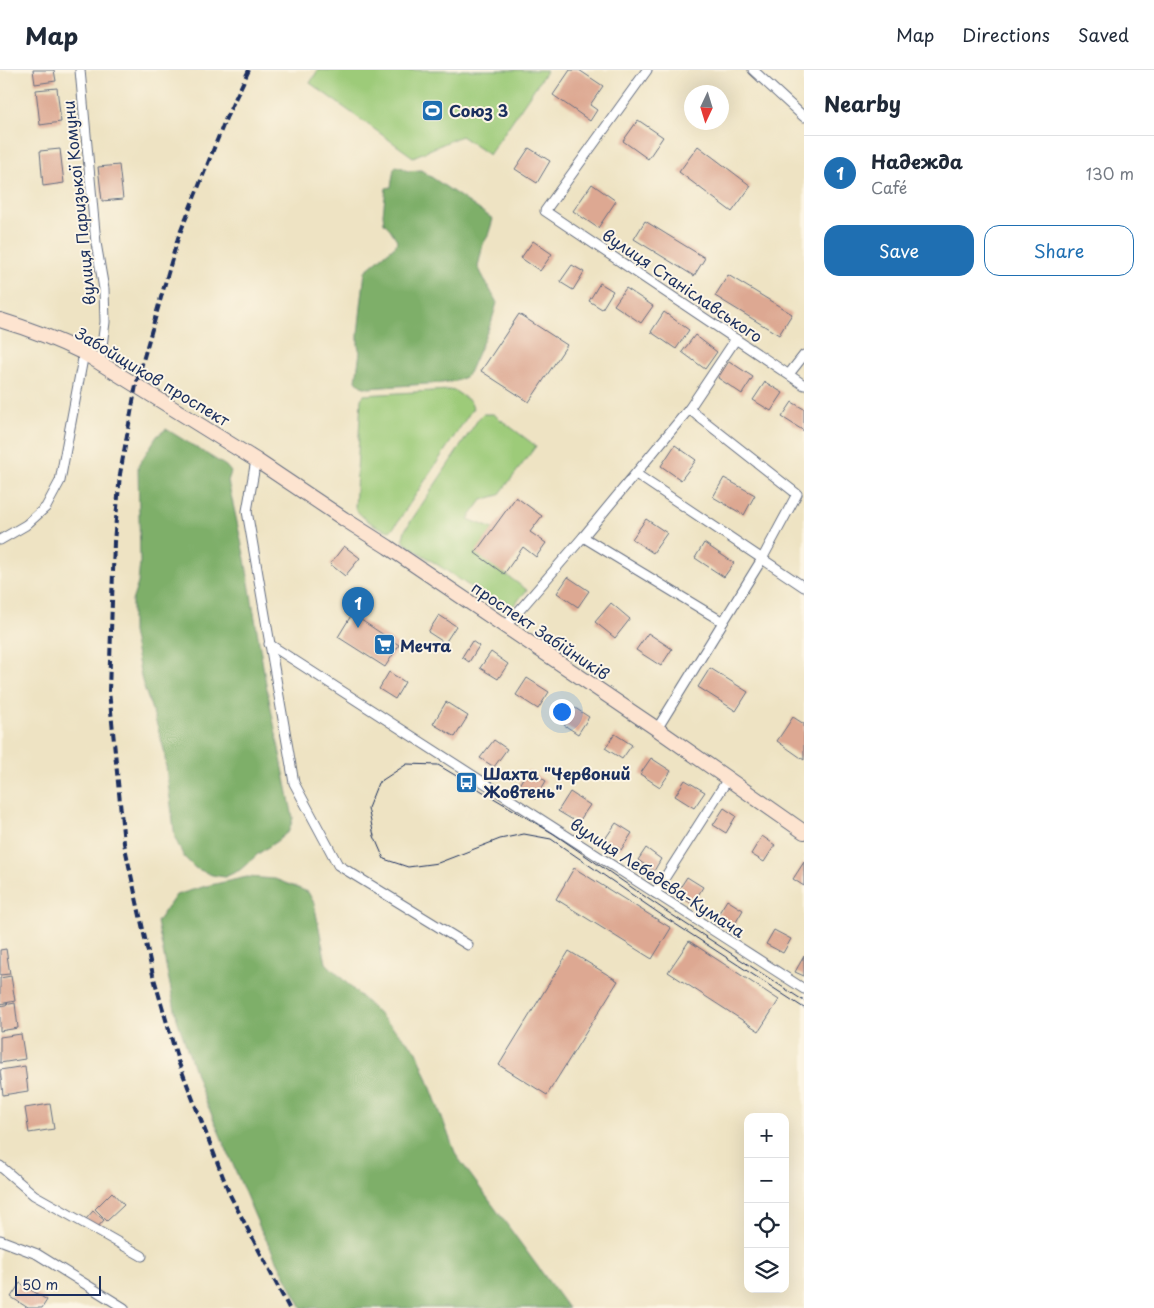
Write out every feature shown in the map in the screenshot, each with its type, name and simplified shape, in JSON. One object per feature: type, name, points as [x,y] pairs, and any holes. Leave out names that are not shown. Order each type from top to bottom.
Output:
[{"type":"main road","name":"Забойщиков проспект","points":[[0,320],[56,338],[84,353],[256,460]]},
{"type":"main road","name":"проспект Забійників","points":[[256,460],[657,729],[804,832]]},
{"type":"street","name":"вулиця Паризької Комуни","points":[[80,70],[96,243],[104,289],[105,322],[100,362]]},
{"type":"street","name":"вулиця Станіславського","points":[[647,70],[546,211],[804,384]]},
{"type":"street","points":[[753,70],[804,117]]},
{"type":"street","points":[[505,627],[583,537],[689,409],[736,339]]},
{"type":"street","points":[[0,540],[26,525],[46,506],[60,482],[84,353]]},
{"type":"street","points":[[789,374],[804,355]]},
{"type":"street","points":[[657,729],[762,559],[797,494],[689,409]]},
{"type":"street","points":[[256,460],[247,511],[294,783],[338,865],[468,945]]},
{"type":"street","points":[[636,474],[804,587]]},
{"type":"street","points":[[583,537],[723,622]]},
{"type":"street","name":"вулиця Лебедєва-Кумача","points":[[269,644],[804,989]]},
{"type":"street","points":[[655,893],[728,779]]},
{"type":"street","points":[[0,1166],[34,1195],[142,1256]]},
{"type":"street","points":[[0,1240],[38,1254],[124,1308]]},
{"type":"green space","name":"Союз 3","points":[[318,70],[547,70],[489,155],[461,136],[413,157],[310,83]]},
{"type":"green space","points":[[396,166],[407,171],[421,170],[493,219],[488,236],[483,244],[478,267],[497,303],[491,323],[469,373],[465,377],[456,381],[442,383],[368,388],[361,386],[356,380],[360,352],[358,334],[365,271],[396,245],[397,240],[384,223],[383,214],[386,188],[391,187]]},
{"type":"green space","points":[[455,391],[470,401],[473,408],[395,526],[390,531],[375,525],[362,516],[355,508],[361,399],[364,395]]},
{"type":"green space","points":[[483,414],[493,414],[536,446],[499,495],[482,500],[468,519],[493,529],[476,553],[527,590],[508,612],[405,543],[403,538],[405,530]]},
{"type":"green space","points":[[166,429],[226,466],[231,472],[228,481],[245,559],[266,684],[293,818],[289,831],[240,870],[225,877],[212,875],[195,868],[184,857],[175,838],[164,750],[142,681],[132,632],[132,601],[138,583],[140,562],[138,466],[157,436]]},
{"type":"green space","points":[[247,877],[275,879],[308,892],[314,903],[326,963],[417,1051],[456,1155],[568,1308],[302,1308],[260,1228],[202,1092],[177,1019],[157,922],[176,895]]},
{"type":"building","points":[[33,70],[54,70],[56,81],[35,84]]},
{"type":"building","points":[[570,70],[579,70],[603,86],[590,105],[597,110],[590,121],[553,95]]},
{"type":"building","points":[[57,88],[61,122],[40,125],[36,90]]},
{"type":"building","points":[[638,120],[663,137],[648,159],[623,141]]},
{"type":"building","points":[[698,146],[751,186],[732,212],[679,172]]},
{"type":"building","points":[[529,148],[550,161],[537,183],[515,169]]},
{"type":"building","points":[[60,149],[64,183],[43,186],[40,151]]},
{"type":"building","points":[[119,165],[123,199],[102,201],[98,167]]},
{"type":"building","points":[[592,184],[616,201],[598,228],[573,211]]},
{"type":"building","points":[[645,221],[705,258],[694,276],[634,239]]},
{"type":"building","points":[[533,241],[552,254],[540,271],[521,258]]},
{"type":"building","points":[[572,265],[584,272],[573,290],[560,282]]},
{"type":"building","points":[[728,275],[792,314],[779,335],[715,296]]},
{"type":"building","points":[[600,283],[613,291],[602,309],[589,301]]},
{"type":"building","points":[[626,288],[653,306],[641,323],[614,305]]},
{"type":"building","points":[[664,312],[689,330],[676,349],[651,332]]},
{"type":"building","points":[[519,314],[567,345],[529,402],[481,371]]},
{"type":"building","points":[[695,335],[717,352],[705,369],[682,352]]},
{"type":"building","points":[[729,361],[753,377],[742,394],[718,378]]},
{"type":"building","points":[[765,382],[783,393],[771,411],[753,400]]},
{"type":"building","points":[[792,402],[804,409],[804,431],[782,417]]},
{"type":"building","points":[[675,445],[696,460],[681,480],[661,466]]},
{"type":"building","points":[[724,478],[755,495],[744,515],[713,497]]},
{"type":"building","points":[[516,497],[542,516],[530,532],[546,543],[536,557],[523,547],[504,574],[475,553]]},
{"type":"building","points":[[646,519],[667,533],[653,553],[632,539]]},
{"type":"building","points":[[704,543],[734,563],[724,577],[695,558]]},
{"type":"building","points":[[344,546],[360,558],[345,576],[330,564]]},
{"type":"building","points":[[568,577],[589,591],[578,607],[557,593]]},
{"type":"building","points":[[611,603],[630,619],[615,638],[595,622]]},
{"type":"building","points":[[352,614],[399,645],[385,667],[338,637]]},
{"type":"building","points":[[439,615],[456,626],[445,643],[428,632]]},
{"type":"building","points":[[648,633],[672,649],[661,666],[636,650]]},
{"type":"building","points":[[472,641],[479,646],[469,662],[462,657]]},
{"type":"building","points":[[491,652],[508,664],[498,679],[480,668]]},
{"type":"building","points":[[710,668],[748,692],[736,711],[698,687]]},
{"type":"building","points":[[389,672],[405,682],[395,699],[379,689]]},
{"type":"building","points":[[527,678],[549,692],[538,709],[516,695]]},
{"type":"building","points":[[446,702],[468,716],[455,737],[433,724]]},
{"type":"building","points":[[575,708],[589,717],[578,734],[564,725]]},
{"type":"building","points":[[793,717],[804,724],[804,760],[777,741]]},
{"type":"building","points":[[615,734],[632,745],[622,759],[605,748]]},
{"type":"building","points":[[494,740],[507,749],[494,767],[480,758]]},
{"type":"building","points":[[651,758],[671,771],[660,787],[640,774]]},
{"type":"building","points":[[528,770],[546,781],[535,799],[517,788]]},
{"type":"building","points":[[685,780],[705,792],[694,808],[675,796]]},
{"type":"building","points":[[570,792],[590,805],[578,823],[558,811]]},
{"type":"building","points":[[724,808],[736,816],[726,833],[713,825]]},
{"type":"building","points":[[616,823],[632,833],[621,850],[605,839]]},
{"type":"building","points":[[762,836],[775,845],[764,862],[751,854]]},
{"type":"building","points":[[646,848],[661,859],[654,871],[638,860]]},
{"type":"building","points":[[804,862],[804,886],[793,879]]},
{"type":"building","points":[[574,868],[671,928],[652,959],[556,899]]},
{"type":"building","points":[[687,877],[703,887],[693,904],[676,894]]},
{"type":"building","points":[[727,900],[743,910],[732,929],[715,919]]},
{"type":"building","points":[[774,930],[791,939],[783,953],[766,944]]},
{"type":"building","points":[[689,941],[779,1000],[759,1031],[668,972]]},
{"type":"building","points":[[6,949],[10,974],[0,975],[0,950]]},
{"type":"building","points":[[569,951],[618,981],[547,1095],[499,1065]]},
{"type":"building","points":[[804,956],[804,976],[795,972]]},
{"type":"building","points":[[11,976],[15,1001],[0,1004],[0,978]]},
{"type":"building","points":[[15,1003],[18,1028],[0,1031],[0,1006]]},
{"type":"building","points":[[21,1034],[25,1059],[0,1063],[0,1037]]},
{"type":"building","points":[[25,1066],[28,1091],[3,1095],[0,1070]]},
{"type":"building","points":[[50,1104],[54,1129],[29,1133],[25,1108]]},
{"type":"building","points":[[112,1192],[124,1205],[107,1221],[95,1209]]},
{"type":"building","points":[[93,1211],[104,1220],[97,1228],[86,1219]]},
{"type":"building","points":[[20,1283],[47,1300],[42,1308],[28,1308],[11,1297]]},
{"type":"tram line","points":[[804,1001],[666,911],[554,834],[438,765],[407,764],[378,783],[368,808],[374,836],[384,859],[408,867],[438,863],[500,839],[524,834],[551,839],[663,916],[804,1008]]},
{"type":"railway","points":[[249,70],[226,118],[178,238],[136,385],[120,474],[114,542],[109,691],[124,843],[153,975],[178,1061],[230,1195],[289,1308]]},
{"type":"place","name":"Союз 3","points":[[433,110]]},
{"type":"place","name":"Надежда","points":[[358,628]]},
{"type":"place","name":"Мечта","points":[[384,645]]},
{"type":"place","name":"Шахта \"Червоний Жовтень\"","points":[[467,782]]}]
